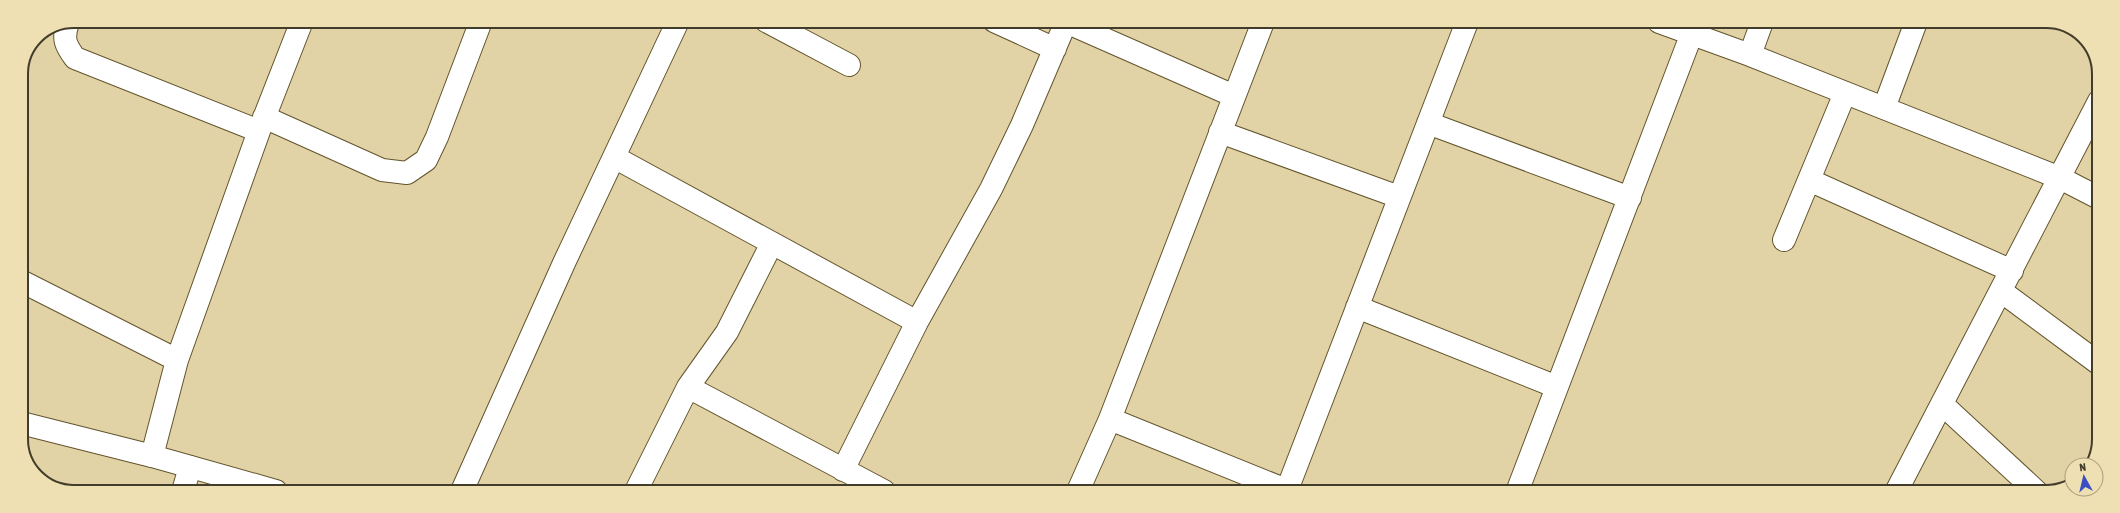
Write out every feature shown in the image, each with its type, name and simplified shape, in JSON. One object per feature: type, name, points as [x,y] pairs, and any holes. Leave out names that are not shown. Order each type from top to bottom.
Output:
[{"type":"street","points":[[152,456],[177,360],[261,124],[299,28]]},
{"type":"street","points":[[66,29],[64,34],[66,46],[75,58],[261,124],[382,170],[407,173],[426,160],[435,143],[478,28]]},
{"type":"street","points":[[465,485],[564,263],[675,28]]},
{"type":"street","points":[[779,28],[849,65]]},
{"type":"street","points":[[1008,28],[1056,49]]},
{"type":"street","points":[[843,470],[917,322],[991,188],[1022,125],[1064,28]]},
{"type":"street","points":[[1080,28],[1234,96]]},
{"type":"street","points":[[1081,485],[1110,419],[1261,28]]},
{"type":"street","points":[[1291,485],[1357,307],[1465,28]]},
{"type":"street","points":[[1677,28],[2060,178],[2092,194]]},
{"type":"street","points":[[1750,56],[1760,28]]},
{"type":"street","points":[[1884,108],[1914,28]]},
{"type":"street","points":[[1520,485],[1692,33]]},
{"type":"street","points":[[1784,240],[1845,93]]},
{"type":"street","points":[[1900,485],[2092,115]]},
{"type":"street","points":[[1428,123],[1630,198]]},
{"type":"street","points":[[1220,132],[1399,197]]},
{"type":"street","points":[[614,157],[917,322]]},
{"type":"street","points":[[1809,180],[2012,271]]},
{"type":"street","points":[[639,485],[688,387],[727,332],[772,243]]},
{"type":"street","points":[[28,285],[177,360]]},
{"type":"street","points":[[2001,290],[2092,358]]},
{"type":"street","points":[[1357,307],[1557,387]]},
{"type":"street","points":[[688,387],[872,485]]},
{"type":"street","points":[[1942,404],[2029,485]]},
{"type":"street","points":[[1110,419],[1274,485]]},
{"type":"street","points":[[28,425],[152,456],[254,485]]},
{"type":"street","points":[[186,485],[190,467]]}]
